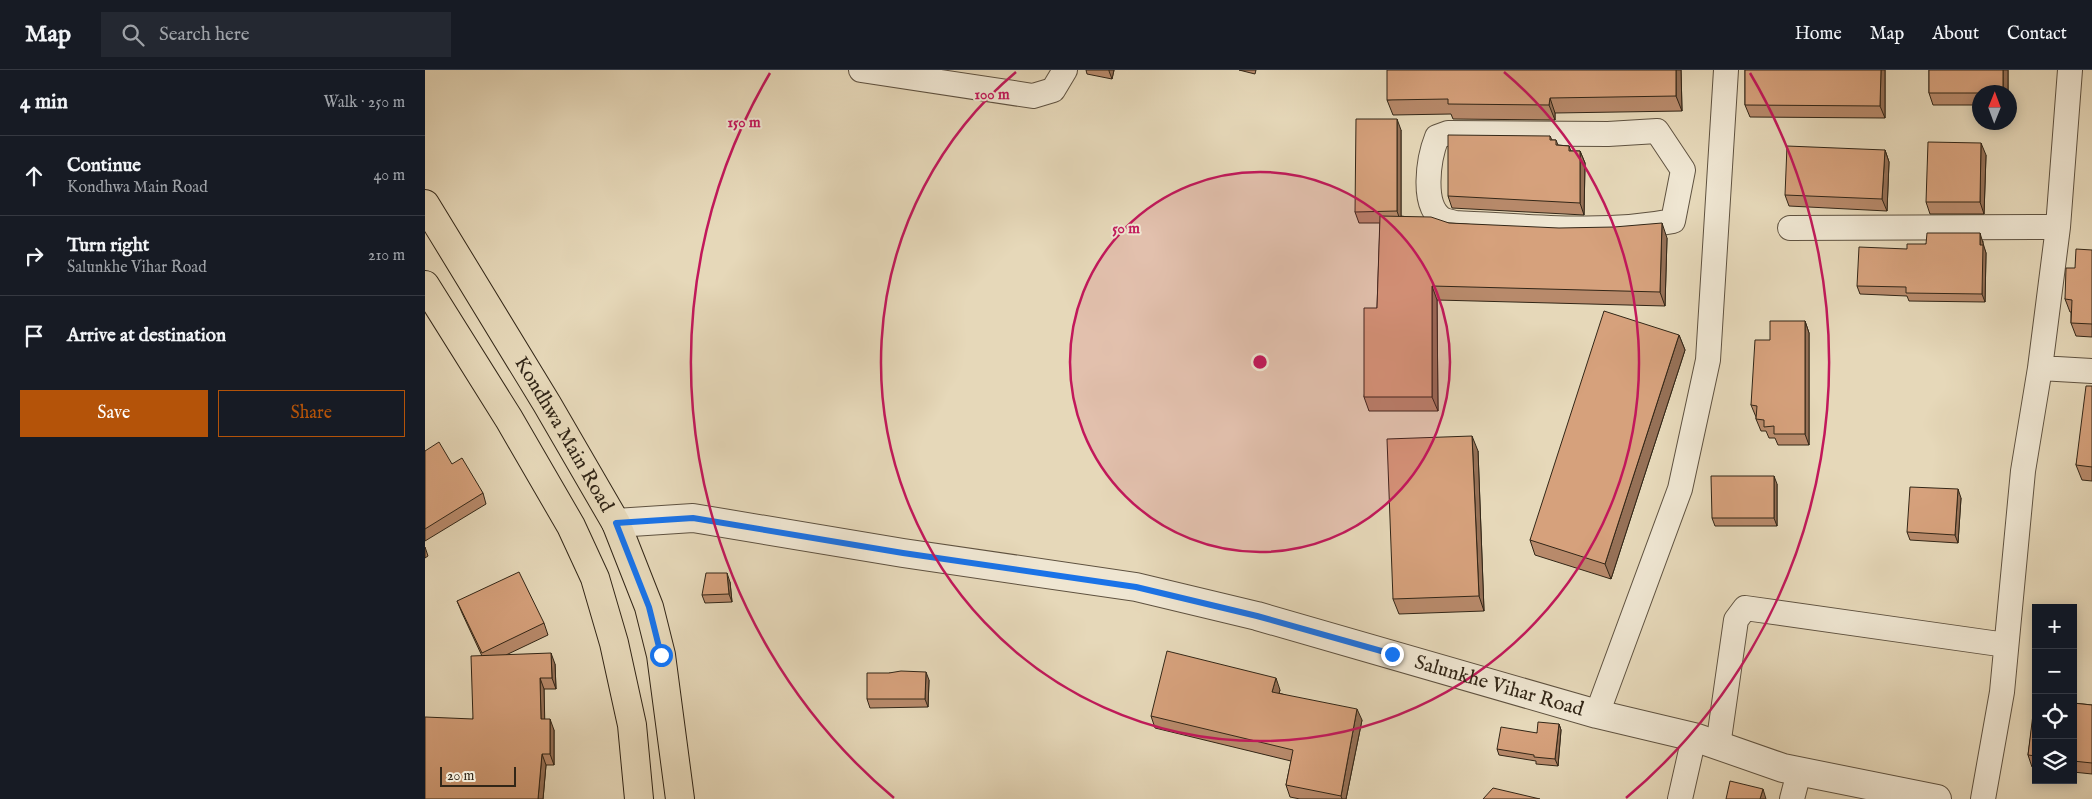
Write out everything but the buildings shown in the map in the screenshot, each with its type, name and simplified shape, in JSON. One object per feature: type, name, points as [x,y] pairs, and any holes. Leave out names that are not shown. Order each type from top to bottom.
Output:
[{"type":"main road","name":"Kondhwa Main Road","points":[[425,204],[547,404],[616,523],[649,607],[661,655],[680,799]]},
{"type":"main road","name":"Kondhwa Main Road","points":[[425,284],[509,419],[571,526],[595,578],[614,643],[632,725],[639,799]]},
{"type":"street","points":[[861,70],[1033,96],[1053,90],[1065,70]]},
{"type":"street","points":[[1597,714],[1680,488],[1708,360],[1725,70]]},
{"type":"street","points":[[1983,799],[2002,692],[2023,471],[2040,368],[2058,227],[2070,70]]},
{"type":"street","points":[[1657,131],[1683,170],[1673,221],[1649,226],[1611,229],[1455,223],[1443,219],[1433,209],[1428,186],[1432,149],[1437,137],[1448,133],[1608,134],[1657,131]]},
{"type":"street","points":[[1683,170],[1720,168]]},
{"type":"street","points":[[1790,228],[2058,227]]},
{"type":"street","points":[[2040,368],[2092,371]]},
{"type":"street","name":"Salunkhe Vihar Road","points":[[616,523],[693,518],[903,553],[1136,587],[1257,616],[1597,714],[1706,742],[1783,768],[1937,799]]},
{"type":"street","points":[[1680,799],[1706,742],[1736,620],[1745,608],[2006,645]]},
{"type":"street","points":[[1792,799],[1799,772]]},
{"type":"route","points":[[661,655],[649,607],[616,523],[693,518],[903,553],[1136,587],[1257,616],[1392,654]]}]
